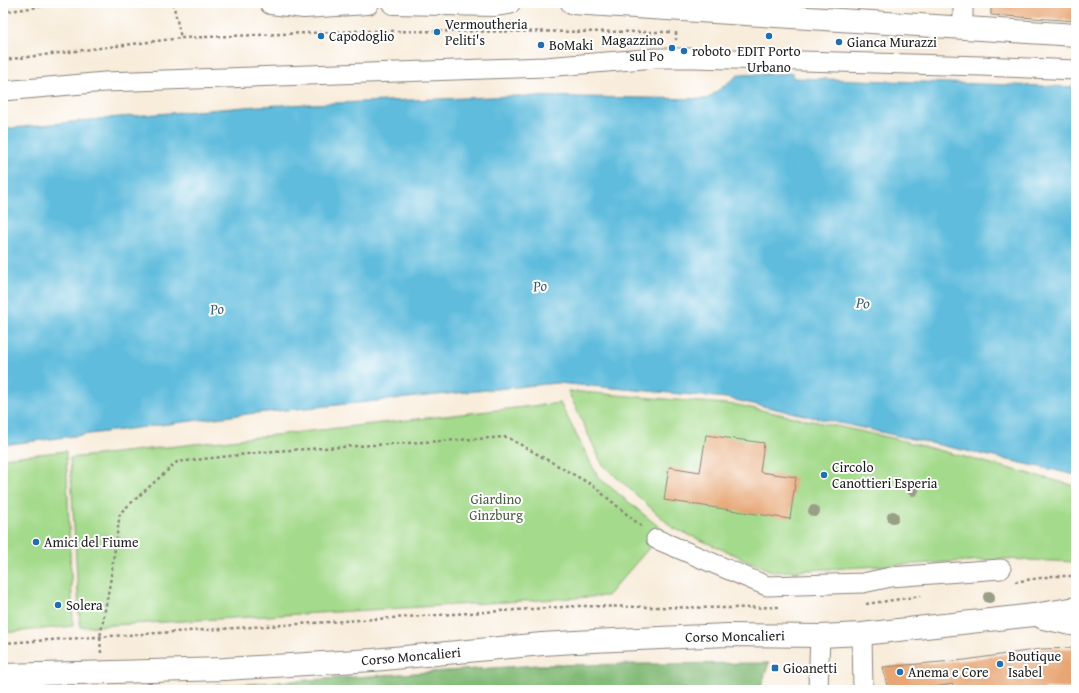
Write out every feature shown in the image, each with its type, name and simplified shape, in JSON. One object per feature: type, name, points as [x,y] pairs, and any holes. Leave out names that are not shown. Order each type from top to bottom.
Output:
[{"type":"main road","points":[[271,3],[304,6],[368,3]]},
{"type":"main road","points":[[393,3],[496,5],[509,3]]},
{"type":"main road","points":[[572,3],[662,6],[1076,35]]},
{"type":"main road","name":"Corso Moncalieri","points":[[3,675],[225,669],[365,661],[542,644],[593,641],[727,635],[820,636],[862,634],[1034,616],[1076,608]]},
{"type":"main road","name":"Corso Moncalieri","points":[[1034,616],[1076,625]]},
{"type":"street","points":[[963,28],[964,3]]},
{"type":"street","points":[[3,91],[105,82],[545,67],[656,58],[973,65],[1076,70]]},
{"type":"street","points":[[656,539],[767,586],[863,583],[891,577],[1007,576]]},
{"type":"street","points":[[862,634],[863,690]]},
{"type":"street","points":[[818,690],[820,636]]},
{"type":"path","points":[[3,12],[65,3]]},
{"type":"path","points":[[174,4],[181,38]]},
{"type":"path","points":[[3,60],[181,38],[358,31],[684,32]]},
{"type":"path","points":[[676,32],[676,40]]},
{"type":"path","points":[[102,672],[100,637],[110,583],[120,514],[177,462],[274,451],[507,438],[592,485],[656,539]]},
{"type":"path","points":[[1007,576],[1076,576]]},
{"type":"path","points":[[861,604],[928,595]]},
{"type":"path","points":[[3,643],[578,606],[730,608],[784,606]]},
{"type":"green space","name":"Circolo Canottieri Esperia","points":[[568,391],[737,405],[892,438],[1076,486],[1076,562],[1004,559],[774,572],[673,528],[602,464]]},
{"type":"green space","name":"Giardino Ginzburg","points":[[560,403],[598,477],[664,531],[607,596],[80,627],[70,458]]},
{"type":"green space","name":"Amici del Fiume","points":[[66,451],[73,626],[3,633],[3,458]]},
{"type":"green space","points":[[769,663],[760,690],[155,690],[538,665]]},
{"type":"water","name":"Po","points":[[793,73],[794,78],[1076,87],[1076,475],[726,398],[557,383],[247,414],[3,445],[3,129],[119,117],[258,106],[516,96],[707,99],[738,75]]},
{"type":"building","points":[[991,3],[1076,3],[1076,21],[991,15]]},
{"type":"building","points":[[706,435],[764,443],[760,472],[796,477],[790,519],[664,500],[669,467],[700,472]]},
{"type":"building","points":[[1076,648],[1076,689],[1045,688],[1045,690],[954,690],[953,684],[916,690],[888,690],[883,667],[965,660],[1041,649]]},
{"type":"place","name":"Vermoutheria Peliti's","points":[[437,32]]},
{"type":"place","name":"Capodoglio","points":[[321,36]]},
{"type":"place","name":"EDIT Porto Urbano","points":[[769,36]]},
{"type":"place","name":"Gianca Murazzi","points":[[839,42]]},
{"type":"place","name":"BoMaki","points":[[541,45]]},
{"type":"place","name":"Magazzino sul Po","points":[[672,48]]},
{"type":"place","name":"roboto","points":[[684,51]]},
{"type":"place","name":"Circolo Canottieri Esperia","points":[[824,475]]},
{"type":"place","name":"Amici del Fiume","points":[[36,542]]},
{"type":"place","name":"Solera","points":[[58,605]]},
{"type":"place","name":"Boutique Isabel","points":[[1000,664]]},
{"type":"place","name":"Gioanetti","points":[[775,668]]},
{"type":"place","name":"Anema e Core","points":[[900,672]]}]
